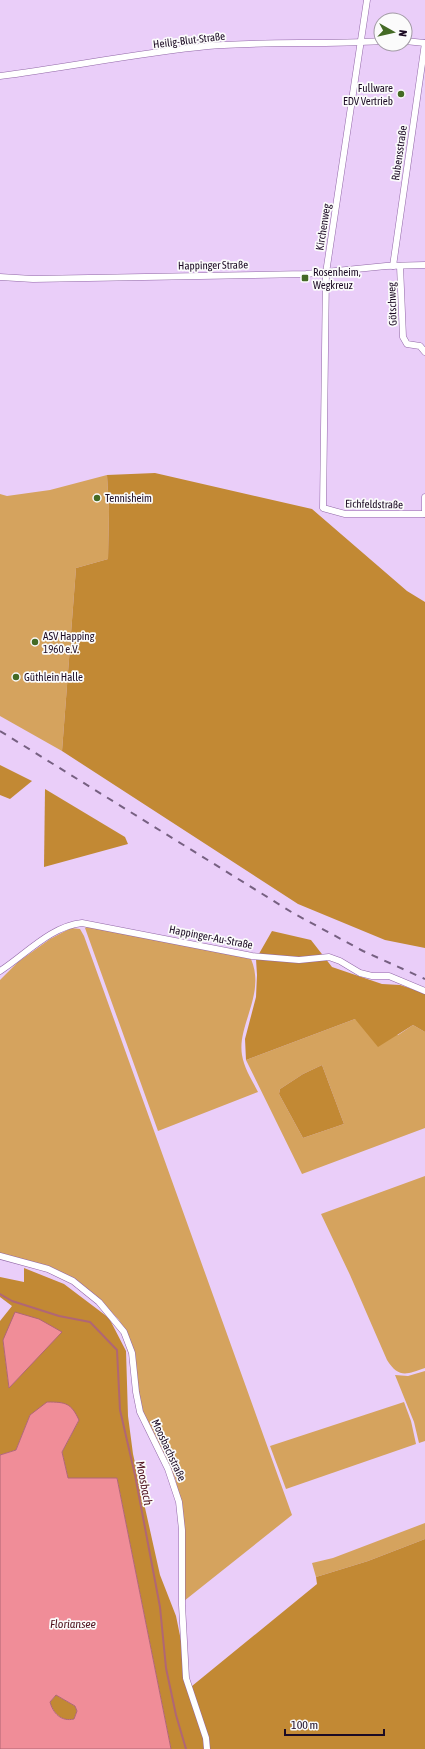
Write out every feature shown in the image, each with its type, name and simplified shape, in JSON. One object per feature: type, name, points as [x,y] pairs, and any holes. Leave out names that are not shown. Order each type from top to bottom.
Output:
[{"type":"street","name":"Kirchenweg","points":[[323,508],[326,273],[367,0]]},
{"type":"street","name":"Heilig-Blut-Straße","points":[[0,76],[207,46],[263,42],[360,43],[373,42]]},
{"type":"street","points":[[413,42],[425,43]]},
{"type":"street","name":"Rubensstraße","points":[[393,266],[425,43]]},
{"type":"street","name":"Happinger Straße","points":[[0,277],[33,279],[326,273],[393,266],[425,265]]},
{"type":"street","name":"Götschweg","points":[[400,266],[403,337],[408,344],[420,346],[425,352]]},
{"type":"street","points":[[425,496],[425,514]]},
{"type":"street","name":"Eichfeldstraße","points":[[323,508],[345,514],[425,514]]},
{"type":"street","name":"Happinger-Au-Straße","points":[[0,971],[51,935],[63,928],[82,923],[252,956],[299,960],[329,957],[340,961],[360,973],[372,976],[389,976],[425,991]]},
{"type":"street","name":"Moosbachstraße","points":[[0,1256],[48,1269],[73,1281],[99,1302],[124,1332],[132,1353],[136,1392],[140,1412],[168,1468],[179,1502],[182,1530],[182,1605],[186,1678],[206,1738],[207,1749]]},
{"type":"shaded area","points":[[155,473],[312,509],[407,591],[425,602],[425,948],[385,940],[298,904],[62,751],[76,568],[108,559],[109,511],[107,475]]},
{"type":"shaded area","name":"ASV Happing 1960 e.V.","points":[[107,475],[109,511],[108,559],[76,568],[62,751],[0,716],[0,494],[7,496],[50,490]]},
{"type":"shaded area","points":[[0,765],[32,781],[10,799],[0,795]]},
{"type":"shaded area","points":[[45,789],[125,837],[128,844],[44,867]]},
{"type":"shaded area","points":[[89,926],[251,959],[255,972],[255,985],[243,1032],[242,1055],[246,1069],[258,1092],[158,1131],[85,928]]},
{"type":"shaded area","points":[[71,928],[80,929],[84,936],[292,1515],[184,1601],[182,1507],[175,1478],[142,1411],[126,1332],[119,1320],[100,1300],[79,1282],[0,1254],[0,980],[18,962],[50,939]]},
{"type":"shaded area","points":[[272,931],[311,940],[332,967],[382,984],[400,985],[425,993],[425,1032],[413,1025],[378,1047],[355,1019],[246,1060],[245,1039],[256,997],[256,959]]},
{"type":"shaded area","points":[[355,1019],[398,1035],[413,1025],[425,1032],[425,1128],[302,1174],[246,1060]],"holes":[[[322,1065],[344,1124],[303,1138],[279,1094],[280,1089],[303,1074]]]},
{"type":"shaded area","points":[[322,1065],[344,1124],[303,1138],[279,1094],[280,1089],[303,1074]]},
{"type":"shaded area","points":[[425,1176],[425,1368],[404,1373],[395,1370],[387,1360],[350,1275],[321,1214]]},
{"type":"shaded area","points":[[24,1268],[64,1284],[109,1318],[126,1351],[128,1416],[133,1454],[160,1575],[176,1616],[189,1680],[192,1686],[317,1584],[316,1577],[368,1561],[425,1539],[425,1749],[171,1749],[117,1478],[68,1478],[62,1452],[79,1420],[30,1415],[16,1450],[0,1455],[0,1321],[12,1306],[0,1297],[0,1277],[24,1282]],"holes":[[[61,1332],[9,1388],[3,1340]]]},
{"type":"shaded area","points":[[425,1371],[425,1441],[419,1443],[414,1422],[395,1375],[408,1376]]},
{"type":"shaded area","points":[[404,1402],[411,1421],[416,1444],[286,1489],[270,1446]]},
{"type":"shaded area","points":[[425,1523],[425,1539],[368,1561],[316,1577],[312,1563],[333,1558]]},
{"type":"shaded area","points":[[56,1695],[75,1706],[77,1711],[74,1719],[69,1720],[61,1718],[55,1713],[50,1702]]},
{"type":"water","points":[[15,1312],[39,1319],[62,1332],[9,1388],[3,1340]]},
{"type":"water","name":"Floriansee","points":[[47,1402],[59,1402],[70,1407],[79,1420],[62,1452],[68,1478],[117,1478],[171,1749],[0,1749],[0,1455],[16,1450],[30,1415]],"holes":[[[56,1695],[75,1706],[77,1711],[74,1719],[69,1720],[58,1716],[53,1710],[50,1702]]]},
{"type":"waterway","name":"Moosbach","points":[[0,1294],[12,1301],[59,1316],[90,1322],[117,1350],[120,1410],[135,1475],[160,1607],[166,1668],[176,1715],[186,1749]]},
{"type":"railway","points":[[0,731],[293,913],[363,951],[425,979]]},
{"type":"place","name":"Fullware EDV Vertrieb","points":[[401,94]]},
{"type":"place","name":"Rosenheim, Wegkreuz","points":[[305,278]]},
{"type":"place","name":"Tennisheim","points":[[97,498]]},
{"type":"place","name":"ASV Happing 1960 e.V.","points":[[35,642]]},
{"type":"place","name":"Güthlein Halle","points":[[16,677]]}]
